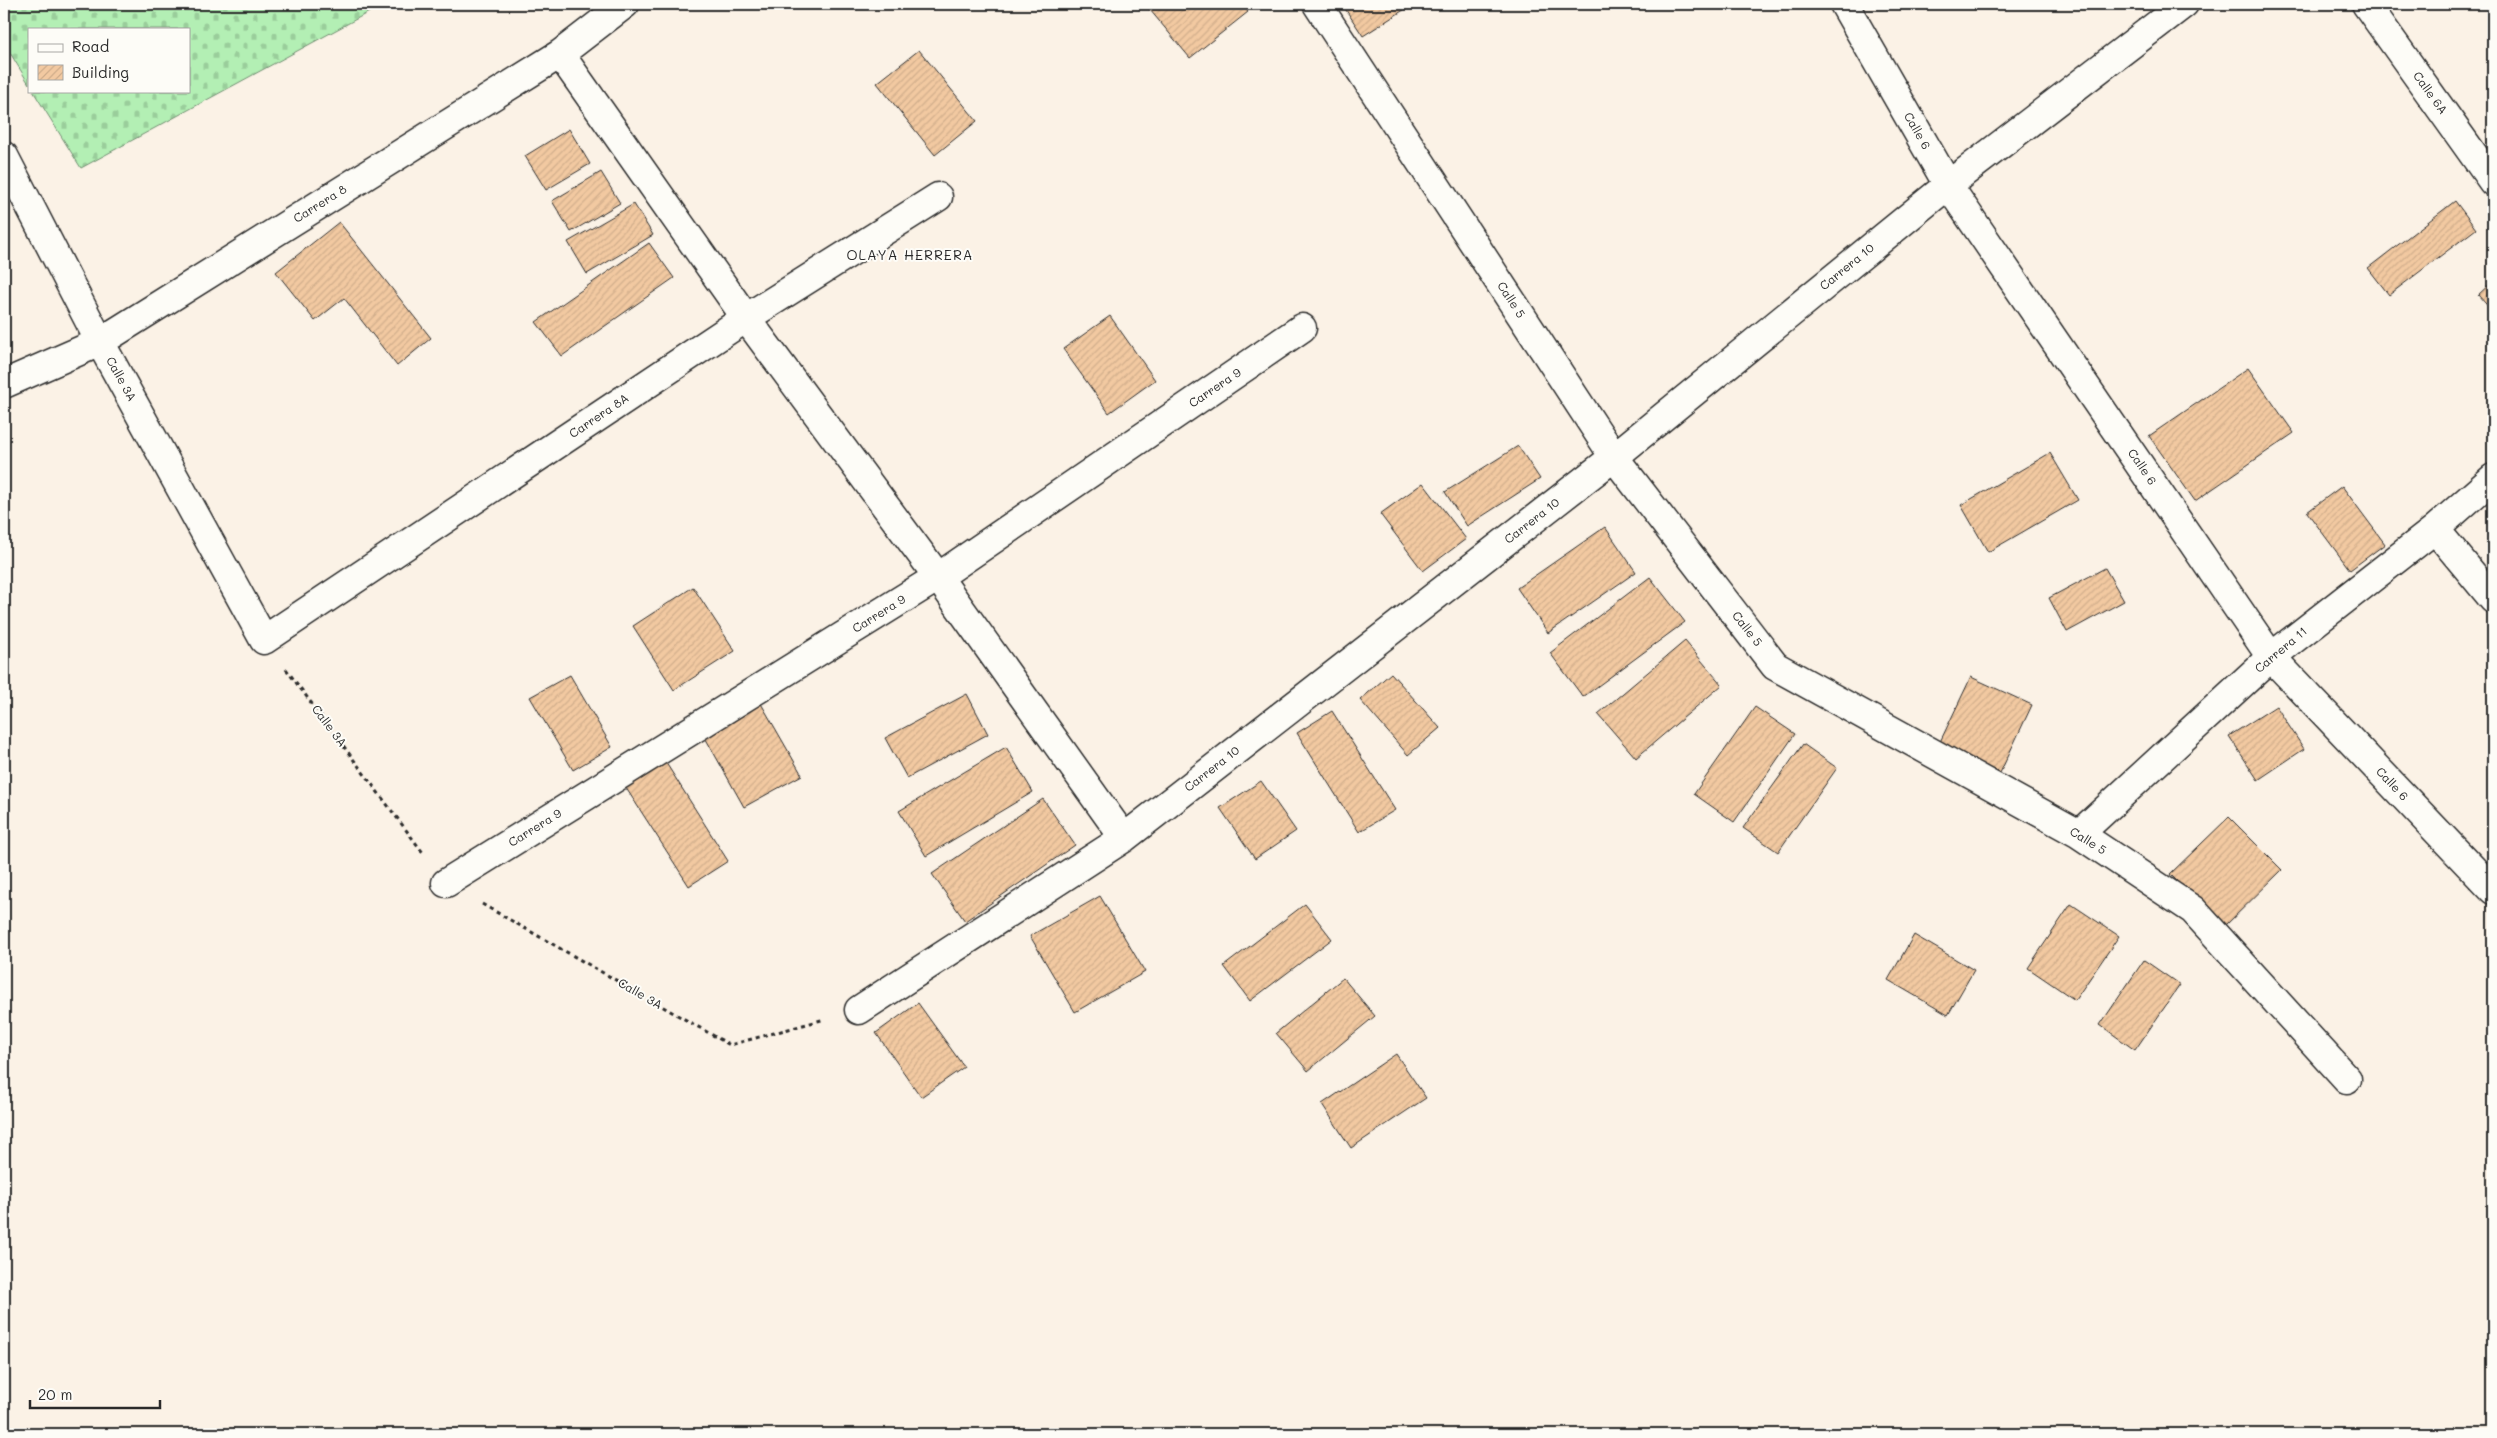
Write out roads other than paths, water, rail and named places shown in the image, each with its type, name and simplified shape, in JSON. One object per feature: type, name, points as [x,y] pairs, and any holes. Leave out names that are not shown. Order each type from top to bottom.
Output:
[{"type":"street","name":"Carrera 8","points":[[4,384],[100,342],[560,54],[625,4]]},
{"type":"street","name":"Calle 5","points":[[1316,4],[1614,457],[1775,666],[2078,834],[2193,910],[2347,1079]]},
{"type":"street","name":"Calle 6","points":[[1844,4],[1948,185],[2272,656],[2493,890]]},
{"type":"street","name":"Carrera 10","points":[[859,1010],[1124,838],[1614,457],[1948,185],[2184,4]]},
{"type":"street","name":"Calle 6A","points":[[2366,4],[2493,182]]},
{"type":"street","points":[[560,54],[746,318],[938,577],[1124,838]]},
{"type":"street","name":"Calle 3A","points":[[4,156],[100,342],[264,640]]},
{"type":"street","name":"Carrera 8A","points":[[264,640],[746,318],[938,197]]},
{"type":"street","name":"Carrera 9","points":[[446,883],[938,577],[1302,328]]},
{"type":"street","name":"Carrera 11","points":[[2078,834],[2272,656],[2435,529],[2493,478]]},
{"type":"street","points":[[2435,529],[2493,599]]},
{"type":"district","name":"OLAYA HERRERA","points":[[910,255]]}]
